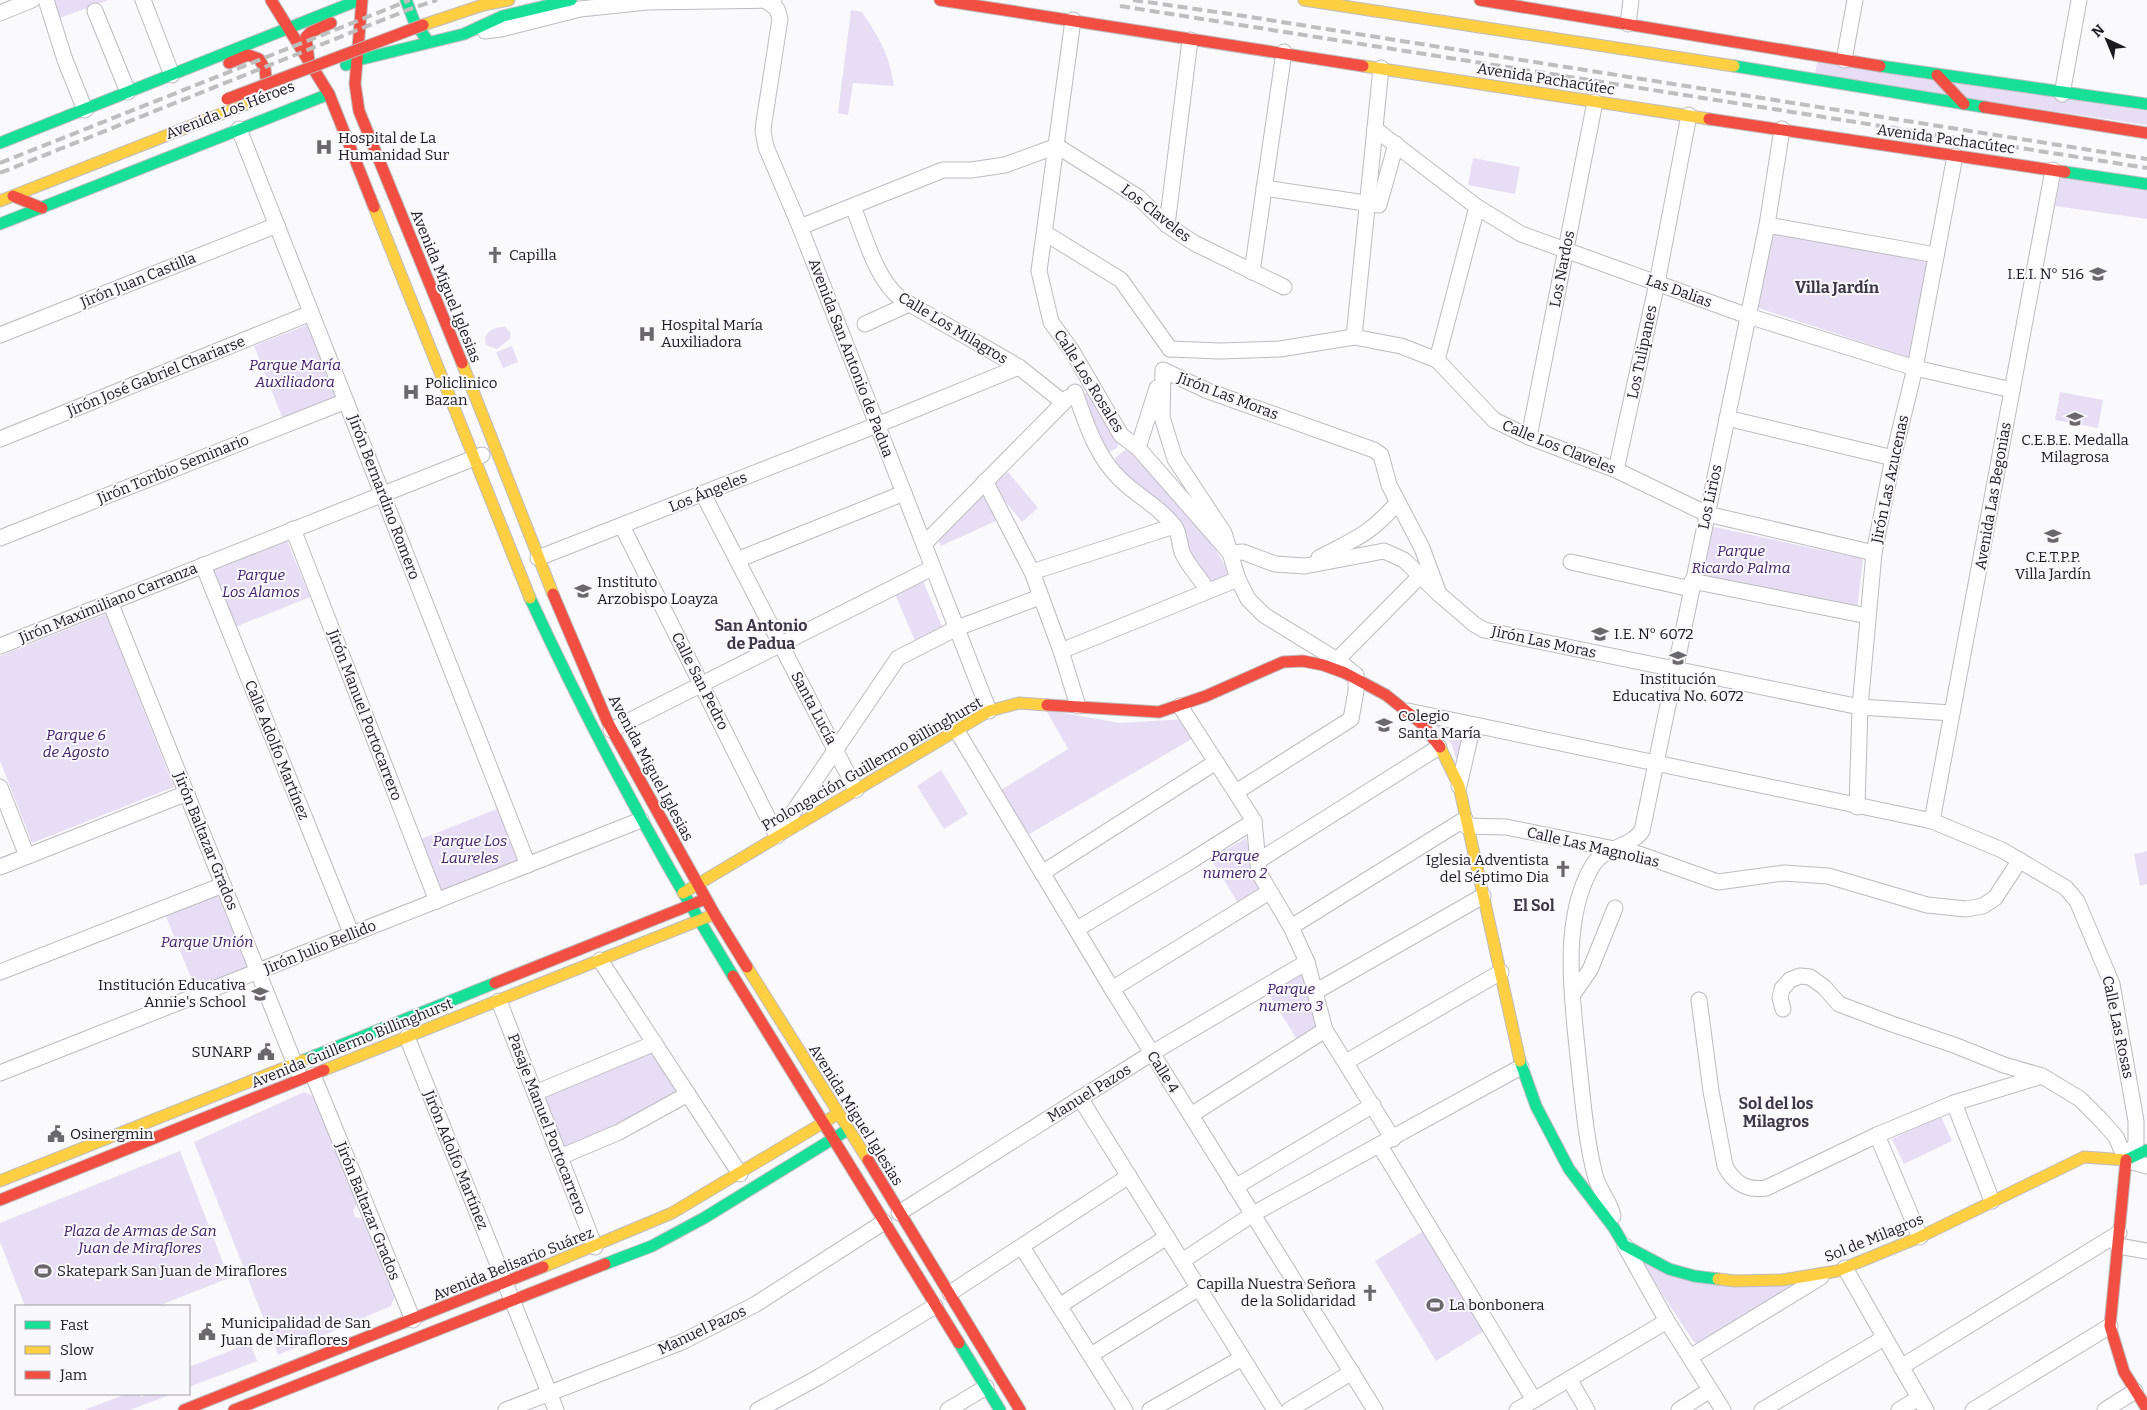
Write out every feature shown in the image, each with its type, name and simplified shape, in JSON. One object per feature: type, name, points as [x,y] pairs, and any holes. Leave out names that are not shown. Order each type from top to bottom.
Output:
[{"type":"main road","name":"Avenida Miguel Iglesias","points":[[271,0],[287,29],[329,94],[529,595],[565,674],[640,820],[699,921],[934,1306],[1000,1410]]},
{"type":"main road","points":[[406,0],[414,20],[430,43]]},
{"type":"main road","points":[[0,189],[227,99],[423,25],[509,0]]},
{"type":"main road","name":"Avenida Los Héroes","points":[[0,201],[358,60],[464,34],[503,16],[571,0]]},
{"type":"main road","name":"Avenida Pachacútec","points":[[940,0],[1190,40],[1284,52],[1595,102],[2147,184]]},
{"type":"main road","points":[[1304,0],[2147,133]]},
{"type":"main road","points":[[1480,0],[2062,94],[2147,104]]},
{"type":"main road","points":[[0,143],[358,1]]},
{"type":"main road","points":[[309,62],[306,37],[311,32],[351,14],[358,1]]},
{"type":"main road","name":"Avenida Miguel Iglesias","points":[[358,1],[358,60],[355,84],[359,111],[453,341],[538,558],[611,730],[715,915],[950,1293],[1020,1410]]},
{"type":"main road","points":[[172,75],[194,77],[247,55],[254,56],[261,60],[265,69],[268,95]]},
{"type":"main road","points":[[1937,74],[1964,104]]},
{"type":"main road","name":"Avenida Los Héroes","points":[[0,224],[329,94]]},
{"type":"main road","points":[[365,184],[371,173],[376,172],[384,175]]},
{"type":"main road","points":[[12,196],[42,208]]},
{"type":"main road","points":[[432,350],[453,341]]},
{"type":"main road","name":"Prolongación Guillermo Billinghurst","points":[[683,893],[989,711],[1019,703],[1159,712],[1180,706],[1283,662],[1297,659],[1308,660],[1356,675],[1408,711],[1434,739],[1459,786],[1465,822],[1501,972],[1521,1067],[1536,1106],[1569,1169],[1614,1228],[1624,1245]]},
{"type":"main road","name":"Avenida Guillermo Billinghurst","points":[[0,1180],[706,899]]},
{"type":"main road","name":"Avenida Guillermo Billinghurst","points":[[0,1200],[715,915]]},
{"type":"main road","name":"Avenida Belisario Suárez","points":[[184,1410],[505,1284],[672,1213],[838,1114]]},
{"type":"main road","points":[[234,1410],[652,1246],[704,1218],[847,1130]]},
{"type":"main road","points":[[2147,1150],[2126,1160],[2110,1326],[2124,1372],[2147,1408]]},
{"type":"main road","name":"Sol de Milagros","points":[[1624,1245],[1670,1269],[1694,1276],[1735,1281],[1782,1280],[1824,1274],[1845,1268],[1920,1237],[2084,1157],[2126,1160]]},
{"type":"street","points":[[0,13],[32,0]]},
{"type":"street","points":[[46,0],[65,60],[85,110]]},
{"type":"street","points":[[143,0],[172,75]]},
{"type":"street","points":[[1628,24],[1631,0]]},
{"type":"street","points":[[1844,60],[1855,0]]},
{"type":"street","points":[[2062,94],[2079,0]]},
{"type":"street","name":"Avenida Los Héroes","points":[[464,34],[501,30],[580,9],[637,3],[771,1]]},
{"type":"street","name":"Avenida San Antonio de Padua","points":[[771,1],[777,8],[780,19],[764,122],[764,140],[800,227],[989,711]]},
{"type":"street","points":[[96,11],[128,92]]},
{"type":"street","name":"Calle Los Rosales","points":[[1073,20],[1039,271],[1051,322],[1090,380],[1121,435],[1138,448],[1230,553],[1238,579],[1248,599],[1264,615],[1337,660],[1356,675]]},
{"type":"street","points":[[1166,224],[1190,40]]},
{"type":"street","points":[[1252,272],[1284,52]]},
{"type":"street","points":[[1354,337],[1381,68]]},
{"type":"street","name":"Los Nardos","points":[[1529,437],[1595,102]]},
{"type":"street","name":"Los Tulipanes","points":[[1616,470],[1657,283],[1689,116]]},
{"type":"street","name":"Jirón Bernardino Romero","points":[[239,129],[528,865]]},
{"type":"street","name":"Las Dalias","points":[[1375,129],[1477,207],[1521,234],[1748,316],[1915,368],[2012,390]]},
{"type":"street","name":"Los Lirios","points":[[1614,1228],[1612,1209],[1601,1192],[1595,1174],[1583,1102],[1572,994],[1574,924],[1582,889],[1599,857],[1632,840],[1642,831],[1691,585],[1767,225],[1782,130]]},
{"type":"street","points":[[1264,188],[1368,205],[1379,205],[1396,144]]},
{"type":"street","points":[[800,227],[943,170],[971,170],[1005,165],[1057,146]]},
{"type":"street","name":"Los Claveles","points":[[1057,146],[1138,197],[1166,224],[1194,243],[1284,287]]},
{"type":"street","name":"Jirón Las Azucenas","points":[[1857,807],[1860,707],[1874,553],[1893,458],[1915,368],[1955,156]]},
{"type":"street","name":"Avenida Las Begonias","points":[[1932,821],[2053,170]]},
{"type":"street","name":"Calle Los Milagros","points":[[853,207],[883,281],[893,292],[909,304],[1019,367],[1063,402]]},
{"type":"street","points":[[1437,360],[1477,207]]},
{"type":"street","name":"Jirón Juan Castilla","points":[[0,335],[277,225]]},
{"type":"street","points":[[1767,225],[1936,255]]},
{"type":"street","points":[[1045,233],[1121,280],[1170,349],[1138,448]]},
{"type":"street","points":[[865,324],[909,304]]},
{"type":"street","name":"Jirón José Gabriel Chariarse","points":[[0,439],[311,313]]},
{"type":"street","name":"Calle Los Claveles","points":[[1170,349],[1220,351],[1280,349],[1354,337],[1401,346],[1437,360],[1494,420],[1529,437],[1616,470],[1707,514],[1874,553]]},
{"type":"street","name":"Los Ángeles","points":[[538,558],[878,425],[1019,367]]},
{"type":"street","points":[[1163,370],[1162,417],[1175,458],[1224,533],[1230,553],[1243,552],[1275,564],[1305,566],[1384,551],[1404,560],[1439,594]]},
{"type":"street","name":"Jirón Las Moras","points":[[1163,370],[1208,391],[1374,450],[1381,455],[1389,485],[1422,548],[1439,594],[1474,624],[1484,630],[1860,707],[1952,713]]},
{"type":"street","points":[[924,544],[1063,402],[1090,380]]},
{"type":"street","points":[[1075,392],[1087,425],[1103,459],[1120,480],[1145,499],[1174,526],[1179,535],[1182,552],[1207,590]]},
{"type":"street","name":"Jirón Toribio Seminario","points":[[0,538],[346,401]]},
{"type":"street","points":[[1726,418],[1893,458]]},
{"type":"street","name":"Jirón Maximiliano Carranza","points":[[0,646],[495,450]]},
{"type":"street","points":[[985,481],[1032,572],[1061,651],[1078,706]]},
{"type":"street","points":[[737,560],[904,493]]},
{"type":"street","name":"Santa Lucía","points":[[703,494],[856,790]]},
{"type":"street","points":[[1305,566],[1369,532],[1382,521],[1397,503]]},
{"type":"street","name":"Calle San Pedro","points":[[622,526],[777,836]]},
{"type":"street","points":[[1032,572],[1174,526]]},
{"type":"street","name":"Jirón Manuel Portocarrero","points":[[293,529],[437,901]]},
{"type":"street","points":[[1572,562],[1868,616]]},
{"type":"street","name":"Calle Adolfo Martínez","points":[[203,565],[352,935]]},
{"type":"street","points":[[611,730],[932,568]]},
{"type":"street","points":[[1337,660],[1420,576]]},
{"type":"street","points":[[1061,651],[1238,579]]},
{"type":"street","points":[[777,836],[898,658],[957,628],[1040,597]]},
{"type":"street","name":"Jirón Baltazar Grados","points":[[110,602],[295,1063],[307,1077],[413,1320]]},
{"type":"street","points":[[1236,792],[1351,719],[1356,691],[1356,675]]},
{"type":"street","points":[[1180,706],[1254,821],[1259,873],[1291,927],[1307,962],[1325,1030],[1373,1105],[1386,1142],[1534,1400]]},
{"type":"street","points":[[1408,711],[1656,763]]},
{"type":"street","points":[[1459,786],[1474,725]]},
{"type":"street","name":"Calle 4","points":[[956,730],[1152,1054],[1375,1410]]},
{"type":"street","points":[[1258,861],[1439,747]]},
{"type":"street","points":[[1042,873],[1216,762]]},
{"type":"street","name":"Calle Las Rosas","points":[[1656,763],[1857,807],[1932,821],[2002,850],[2066,888],[2077,901],[2112,984],[2136,1121],[2136,1143],[2126,1160]]},
{"type":"street","points":[[0,786],[27,856]]},
{"type":"street","points":[[0,867],[187,793]]},
{"type":"street","name":"Jirón Julio Bellido","points":[[0,1073],[640,820]]},
{"type":"street","points":[[1076,929],[1254,821]]},
{"type":"street","points":[[1291,927],[1465,822]]},
{"type":"street","name":"Calle Las Magnolias","points":[[1465,822],[1506,827],[1639,854],[1718,882],[1784,873],[1828,876],[1927,904],[1966,909],[1982,906],[1995,898],[2020,860]]},
{"type":"street","points":[[0,972],[224,885]]},
{"type":"street","points":[[1112,989],[1269,892]]},
{"type":"street","points":[[1316,992],[1483,896]]},
{"type":"street","points":[[1572,994],[1590,970],[1615,908]]},
{"type":"street","points":[[600,960],[740,1174]]},
{"type":"street","name":"Manuel Pazos","points":[[899,1213],[1080,1098],[1307,962]]},
{"type":"street","points":[[1346,1062],[1501,972]]},
{"type":"street","points":[[1783,1009],[1780,998],[1782,989],[1790,980],[1800,976],[1810,977],[1824,987],[1839,1004],[2004,1065],[2042,1076],[2080,1099],[2096,1115],[2116,1137],[2126,1160],[2147,1166]]},
{"type":"street","name":"Pasaje Manuel Portocarrero","points":[[499,1000],[595,1247]]},
{"type":"street","points":[[1699,1000],[1711,1091],[1725,1166],[1738,1183],[1745,1188],[1756,1190],[1766,1188],[1877,1135],[1954,1103],[2042,1076]]},
{"type":"street","points":[[1190,1115],[1325,1030]]},
{"type":"street","name":"Jirón Adolfo Martínez","points":[[407,1037],[556,1410]]},
{"type":"street","points":[[535,1093],[654,1042]]},
{"type":"street","points":[[1182,1261],[1253,1214],[1521,1067]]},
{"type":"street","points":[[560,1157],[619,1132],[688,1094]]},
{"type":"street","points":[[1080,1098],[1275,1410]]},
{"type":"street","points":[[1954,1103],[1992,1202]]},
{"type":"street","points":[[1235,1188],[1373,1105]]},
{"type":"street","points":[[1877,1135],[1920,1237]]},
{"type":"street","points":[[950,1293],[1129,1176]]},
{"type":"street","name":"Manuel Pazos","points":[[506,1410],[682,1342],[756,1304],[884,1222]]},
{"type":"street","points":[[1059,1306],[1167,1237]]},
{"type":"street","points":[[1901,1367],[2118,1240],[2147,1251]]},
{"type":"street","points":[[1624,1245],[1667,1320],[1723,1410]]},
{"type":"street","points":[[1022,1247],[1126,1410]]},
{"type":"street","points":[[1845,1268],[1923,1404],[1899,1410]]},
{"type":"street","points":[[1690,1357],[1824,1274]]},
{"type":"street","points":[[1091,1355],[1199,1288]]},
{"type":"street","points":[[758,1410],[819,1377],[934,1306]]},
{"type":"street","points":[[1517,1410],[1667,1320]]},
{"type":"street","points":[[1973,1410],[2110,1326]]},
{"type":"street","points":[[1762,1410],[1884,1338]]},
{"type":"street","points":[[1150,1410],[1242,1358]]},
{"type":"street","points":[[1288,1410],[1352,1372]]},
{"type":"street","points":[[1569,1379],[1587,1410]]},
{"type":"street","points":[[948,1410],[986,1387]]},
{"type":"street","points":[[1679,1410],[1710,1390]]},
{"type":"street","points":[[2105,1410],[2135,1391]]},
{"type":"green space","points":[[51,0],[109,0],[57,19]]},
{"type":"green space","points":[[851,10],[862,12],[879,39],[889,65],[894,86],[853,83],[848,115],[838,113]]},
{"type":"green space","points":[[1817,61],[2147,111],[2147,125],[1815,76]]},
{"type":"green space","points":[[1473,158],[1520,167],[1515,194],[1468,185]]},
{"type":"green space","points":[[2061,174],[2147,188],[2147,219],[2055,206]]},
{"type":"green space","points":[[1772,234],[1928,258],[1910,358],[1758,308]]},
{"type":"green space","name":"Parque María Auxiliadora","points":[[307,325],[337,401],[284,422],[254,346]]},
{"type":"green space","points":[[505,327],[511,333],[510,339],[497,349],[486,345],[485,338],[489,332],[496,328]]},
{"type":"green space","points":[[512,346],[518,362],[503,368],[496,352]]},
{"type":"green space","points":[[1089,391],[1119,442],[1117,448],[1106,454],[1081,396]]},
{"type":"green space","points":[[2060,392],[2103,400],[2098,428],[2055,420]]},
{"type":"green space","points":[[1125,450],[1135,453],[1204,533],[1225,565],[1227,576],[1208,585],[1141,490],[1117,465],[1115,458]]},
{"type":"green space","points":[[1008,472],[1038,508],[1022,522],[992,485]]},
{"type":"green space","points":[[986,490],[1000,519],[941,546],[936,536]]},
{"type":"green space","name":"Parque Ricardo Palma","points":[[1710,526],[1863,559],[1857,611],[1699,577]]},
{"type":"green space","name":"Parque Los Alamos","points":[[287,541],[310,597],[235,627],[213,571]]},
{"type":"green space","points":[[923,581],[943,629],[915,641],[895,594]]},
{"type":"green space","name":"Parque 6 de Agosto","points":[[106,614],[174,787],[32,843],[0,761],[0,656]]},
{"type":"green space","points":[[1046,710],[1120,723],[1185,719],[1195,737],[1026,836],[999,791],[1068,749]]},
{"type":"green space","points":[[1435,725],[1470,731],[1457,761],[1451,743]]},
{"type":"green space","points":[[941,770],[968,814],[944,829],[917,786]]},
{"type":"green space","name":"Parque Los Laureles","points":[[499,808],[519,860],[441,890],[421,839]]},
{"type":"green space","name":"Parque numero 2","points":[[1246,838],[1254,870],[1265,893],[1241,908],[1211,859]]},
{"type":"green space","points":[[2147,851],[2147,884],[2140,886],[2134,854]]},
{"type":"green space","name":"Parque Unión","points":[[217,893],[248,969],[196,990],[165,914]]},
{"type":"green space","name":"Parque numero 3","points":[[1301,968],[1323,1029],[1300,1044],[1266,990]]},
{"type":"green space","points":[[650,1046],[680,1093],[616,1129],[561,1152],[539,1094]]},
{"type":"green space","points":[[304,1092],[316,1097],[358,1203],[353,1210],[355,1217],[365,1219],[395,1296],[391,1306],[278,1355],[194,1142]]},
{"type":"green space","points":[[1941,1116],[1952,1141],[1904,1164],[1892,1139]]},
{"type":"green space","name":"Plaza de Armas de San Juan de Miraflores","points":[[180,1151],[229,1278],[161,1305],[25,1305],[0,1242],[0,1223]]},
{"type":"green space","name":"La bonbonera","points":[[1423,1231],[1484,1331],[1436,1361],[1375,1261]]},
{"type":"green space","points":[[1641,1261],[1797,1287],[1697,1344],[1693,1341]]},
{"type":"green space","points":[[250,1343],[257,1361],[190,1387],[190,1367]]},
{"type":"green space","points":[[123,1395],[140,1395],[141,1397],[146,1395],[169,1395],[130,1410],[84,1410]]},
{"type":"railway","points":[[0,163],[410,0]]},
{"type":"railway","points":[[0,173],[410,9],[437,0]]},
{"type":"railway","points":[[1133,0],[2147,159]]},
{"type":"railway","points":[[1120,6],[2147,168]]},
{"type":"traffic: fast","points":[[0,143],[359,0]]},
{"type":"traffic: fast","points":[[406,0],[414,21],[427,40]]},
{"type":"traffic: fast","points":[[346,65],[358,60],[464,34],[503,16],[571,0]]},
{"type":"traffic: fast","points":[[1734,66],[1984,107]]},
{"type":"traffic: fast","points":[[1880,66],[2147,104]]},
{"type":"traffic: fast","points":[[0,224],[329,94]]},
{"type":"traffic: fast","points":[[2065,172],[2147,184]]},
{"type":"traffic: fast","points":[[530,598],[576,695],[626,790],[678,884],[733,976]]},
{"type":"traffic: fast","points":[[304,1060],[495,983]]},
{"type":"traffic: fast","points":[[1520,1061],[1536,1106],[1569,1169],[1614,1228],[1624,1245],[1669,1269],[1694,1276],[1718,1279]]},
{"type":"traffic: fast","points":[[605,1264],[652,1246],[704,1218],[844,1132]]},
{"type":"traffic: fast","points":[[2126,1160],[2147,1150]]},
{"type":"traffic: fast","points":[[959,1343],[1000,1410]]},
{"type":"traffic: slow","points":[[423,25],[483,5],[509,0]]},
{"type":"traffic: slow","points":[[1304,0],[1734,66]]},
{"type":"traffic: slow","points":[[1363,66],[1709,119]]},
{"type":"traffic: slow","points":[[0,201],[259,99]]},
{"type":"traffic: slow","points":[[374,207],[530,598]]},
{"type":"traffic: slow","points":[[462,363],[553,594]]},
{"type":"traffic: slow","points":[[683,893],[989,711],[1019,703],[1047,705]]},
{"type":"traffic: slow","points":[[1440,747],[1459,786],[1520,1061]]},
{"type":"traffic: slow","points":[[324,1070],[710,916]]},
{"type":"traffic: slow","points":[[747,967],[868,1160]]},
{"type":"traffic: slow","points":[[0,1181],[304,1060]]},
{"type":"traffic: slow","points":[[543,1267],[672,1213],[836,1115]]},
{"type":"traffic: slow","points":[[1718,1279],[1735,1281],[1782,1280],[1837,1271],[1920,1237],[2084,1157],[2126,1160]]},
{"type":"traffic: jam","points":[[271,0],[329,94],[374,207]]},
{"type":"traffic: jam","points":[[362,0],[355,84],[359,111],[462,363]]},
{"type":"traffic: jam","points":[[940,0],[1363,66]]},
{"type":"traffic: jam","points":[[1480,0],[1880,66]]},
{"type":"traffic: jam","points":[[309,62],[306,37],[311,32],[331,23]]},
{"type":"traffic: jam","points":[[227,99],[423,25]]},
{"type":"traffic: jam","points":[[229,63],[248,55],[259,59],[265,69],[268,95]]},
{"type":"traffic: jam","points":[[1937,75],[1964,104]]},
{"type":"traffic: jam","points":[[1984,107],[2147,133]]},
{"type":"traffic: jam","points":[[1709,119],[2065,172]]},
{"type":"traffic: jam","points":[[13,196],[42,208]]},
{"type":"traffic: jam","points":[[553,594],[607,721],[715,915],[747,967]]},
{"type":"traffic: jam","points":[[1047,705],[1159,712],[1206,696],[1283,662],[1303,661],[1323,665],[1345,673],[1386,695],[1421,723],[1440,747]]},
{"type":"traffic: jam","points":[[495,983],[703,900]]},
{"type":"traffic: jam","points":[[733,976],[959,1343]]},
{"type":"traffic: jam","points":[[0,1200],[324,1070]]},
{"type":"traffic: jam","points":[[868,1160],[1020,1410]]},
{"type":"traffic: jam","points":[[2126,1160],[2110,1326],[2124,1372],[2147,1409]]},
{"type":"traffic: jam","points":[[234,1410],[605,1264]]},
{"type":"traffic: jam","points":[[184,1410],[543,1267]]},
{"type":"place","name":"Hospital de La Humanidad Sur","points":[[324,147]]},
{"type":"place","name":"Capilla","points":[[495,255]]},
{"type":"place","name":"I.E.I. N° 516","points":[[2098,274]]},
{"type":"place","name":"Hospital María Auxiliadora","points":[[647,334]]},
{"type":"place","name":"Policlinico Bazan","points":[[411,392]]},
{"type":"place","name":"C.E.B.E. Medalla Milagrosa","points":[[2075,419]]},
{"type":"place","name":"C.E.T.P.P. Villa Jardín","points":[[2053,536]]},
{"type":"place","name":"Instituto Arzobispo Loayza","points":[[583,591]]},
{"type":"place","name":"I.E. N° 6072","points":[[1600,634]]},
{"type":"place","name":"Institución Educativa No. 6072","points":[[1678,658]]},
{"type":"place","name":"Colegio Santa María","points":[[1384,725]]},
{"type":"place","name":"Iglesia Adventista del Séptimo Dia","points":[[1563,869]]},
{"type":"place","name":"Institución Educativa Annie's School","points":[[260,994]]},
{"type":"place","name":"SUNARP","points":[[266,1052]]},
{"type":"place","name":"Osinergmin","points":[[56,1134]]},
{"type":"place","name":"Skatepark San Juan de Miraflores","points":[[43,1271]]},
{"type":"place","name":"Capilla Nuestra Señora de la Solidaridad","points":[[1370,1293]]},
{"type":"place","name":"La bonbonera","points":[[1435,1305]]},
{"type":"place","name":"Municipalidad de San Juan de Miraflores","points":[[207,1332]]},
{"type":"district","name":"Villa Jardín","points":[[1837,287]]},
{"type":"district","name":"San Antonio de Padua","points":[[761,634]]},
{"type":"district","name":"El Sol","points":[[1534,905]]},
{"type":"district","name":"Sol del los Milagros","points":[[1776,1112]]}]
